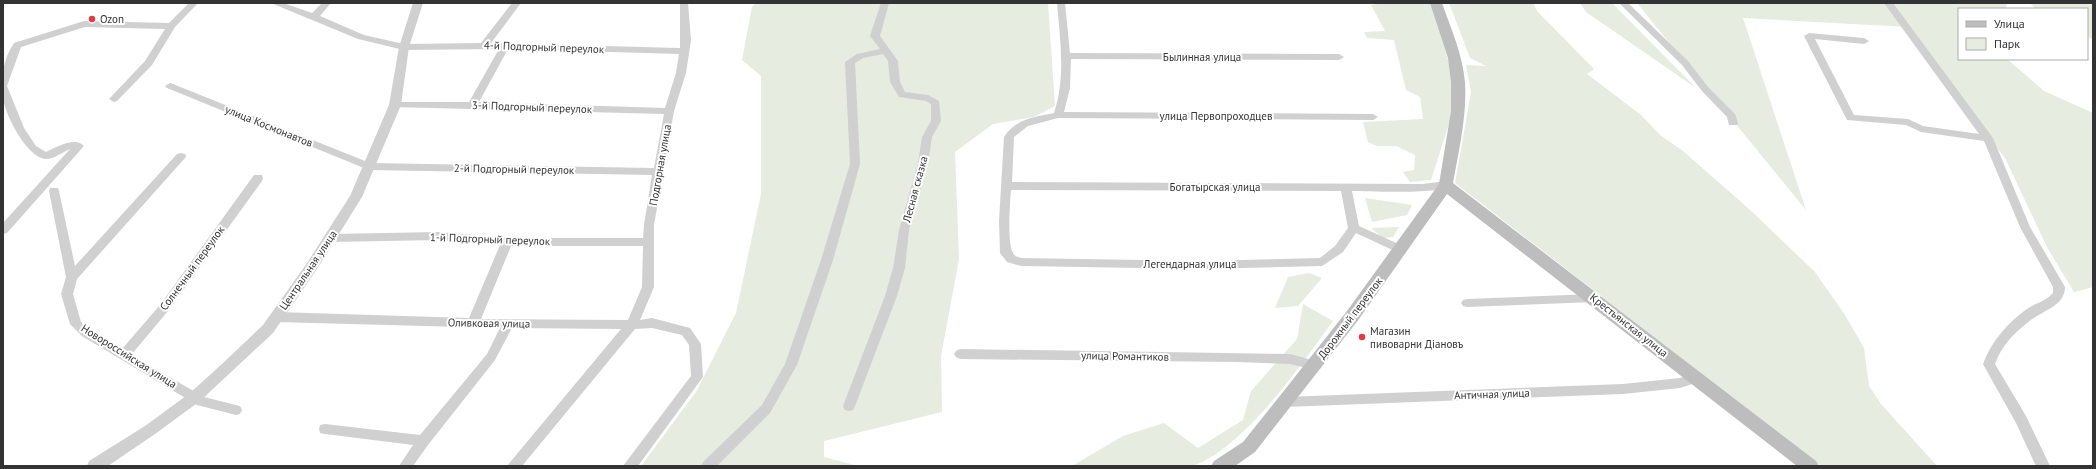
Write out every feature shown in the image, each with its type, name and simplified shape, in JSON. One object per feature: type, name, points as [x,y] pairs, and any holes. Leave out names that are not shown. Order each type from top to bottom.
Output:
[{"type":"main road","points":[[1436,3],[1454,58],[1458,82],[1458,111],[1446,185]]},
{"type":"main road","name":"Дорожный переулок","points":[[1220,466],[1249,447],[1315,365],[1401,250],[1446,185]]},
{"type":"main road","name":"Крестьянская улица","points":[[1446,185],[1697,377],[1810,466]]},
{"type":"street","points":[[114,99],[149,63],[171,26],[194,3]]},
{"type":"street","points":[[314,17],[327,3]]},
{"type":"street","name":"Центральная улица","points":[[95,466],[150,430],[195,397],[268,329],[330,238],[356,196],[395,104],[404,46],[418,3]]},
{"type":"street","points":[[484,46],[517,3]]},
{"type":"street","name":"Подгорная улица","points":[[514,466],[632,325],[648,287],[650,242],[649,225],[669,111],[681,72],[686,40],[684,3]]},
{"type":"street","name":"Лесная сказка","points":[[849,406],[900,268],[904,230],[923,163],[927,137],[936,121],[936,103],[928,98],[902,95],[895,82],[893,61],[875,36],[885,3]]},
{"type":"street","points":[[1058,115],[1064,101],[1065,56],[1061,3]]},
{"type":"street","points":[[1623,3],[1685,63],[1705,89],[1732,116],[1734,121],[1733,123]]},
{"type":"street","points":[[1888,3],[1988,138],[2025,227],[2058,287],[2059,294],[2050,305],[2037,310],[2006,335],[1991,355],[1990,364],[2021,420],[2043,466]]},
{"type":"street","name":"4-й Подгорный переулок","points":[[278,4],[314,17],[360,38],[404,46],[504,46],[684,52]]},
{"type":"street","points":[[4,228],[66,162],[79,146],[68,146],[46,156],[32,148],[19,128],[3,86],[12,55],[18,45],[84,24],[171,26]]},
{"type":"street","points":[[1864,41],[1809,36],[1851,118],[1908,122],[1921,129],[1988,138]]},
{"type":"street","points":[[472,105],[504,46]]},
{"type":"street","points":[[708,466],[766,409],[791,365],[827,260],[855,164],[850,62],[860,56],[886,51]]},
{"type":"street","name":"Былинная улица","points":[[1065,56],[1339,58]]},
{"type":"street","name":"улица Космонавтов","points":[[170,86],[369,166]]},
{"type":"street","name":"3-й Подгорный переулок","points":[[395,104],[669,111]]},
{"type":"street","name":"улица Первопроходцев","points":[[1012,259],[1006,253],[1004,221],[1009,137],[1014,129],[1023,124],[1058,115],[1373,117]]},
{"type":"street","points":[[72,277],[181,156]]},
{"type":"street","name":"2-й Подгорный переулок","points":[[369,166],[659,172]]},
{"type":"street","name":"Солнечный переулок","points":[[123,356],[164,308],[258,178]]},
{"type":"street","name":"Богатырская улица","points":[[1007,186],[1423,188],[1446,185]]},
{"type":"street","points":[[1346,188],[1354,228],[1401,250]]},
{"type":"street","name":"Новороссийская улица","points":[[54,192],[72,277],[67,294],[76,324],[86,333],[123,356],[201,401],[236,410]]},
{"type":"street","name":"Легендарная улица","points":[[1012,259],[1021,262],[1202,265],[1322,262],[1339,249],[1354,228]]},
{"type":"street","name":"1-й Подгорный переулок","points":[[330,238],[440,236],[507,242],[650,242]]},
{"type":"street","points":[[473,323],[507,242]]},
{"type":"street","points":[[1467,303],[1594,298]]},
{"type":"street","name":"Оливковая улица","points":[[276,317],[473,323],[632,325],[652,323],[686,331],[695,344],[697,377],[630,466]]},
{"type":"street","points":[[406,466],[423,441],[491,357],[509,323]]},
{"type":"street","name":"улица Романтиков","points":[[960,354],[1290,359],[1315,365]]},
{"type":"street","name":"Античная улица","points":[[1285,402],[1623,389],[1680,383],[1697,377]]},
{"type":"street","points":[[325,429],[423,441]]},
{"type":"green space","points":[[756,3],[1048,3],[1055,106],[1034,117],[993,124],[955,152],[959,259],[941,356],[942,412],[824,441],[824,457],[858,466],[641,466],[696,392],[736,313],[761,194],[761,76],[742,60],[752,7]]},
{"type":"green space","points":[[1384,3],[1432,3],[1449,63],[1453,92],[1450,121],[1431,180],[1410,182],[1403,172],[1414,170],[1415,155],[1396,146],[1377,146],[1368,142],[1363,122],[1423,119],[1420,97],[1406,90],[1394,40],[1367,38],[1364,32],[1385,31],[1371,5]]},
{"type":"green space","points":[[1449,3],[1533,3],[1537,11],[1594,69],[1587,74],[1641,115],[1660,135],[1683,151],[1749,209],[1815,272],[1845,315],[1864,348],[1869,386],[1881,404],[1937,466],[1821,466],[1455,183],[1471,92],[1466,65],[1486,66],[1470,58]]},
{"type":"green space","points":[[1580,3],[1612,3],[1696,88],[1586,12]]},
{"type":"green space","points":[[1637,3],[2007,3],[2006,8],[1958,8],[1958,60],[2008,60],[2044,91],[2093,113],[2093,287],[2074,292],[2047,247],[2005,158],[1951,90],[1909,27],[1743,18],[1806,210]]},
{"type":"green space","points":[[2030,3],[2093,3],[2093,39],[2088,37],[2088,8],[2035,8]]},
{"type":"green space","points":[[1365,198],[1412,205],[1407,215],[1372,222]]},
{"type":"green space","points":[[1399,227],[1393,237],[1383,238],[1371,228]]},
{"type":"green space","points":[[1309,273],[1322,278],[1298,306],[1275,308],[1288,277]]},
{"type":"green space","points":[[1303,304],[1333,321],[1288,382],[1270,403],[1252,423],[1213,456],[1193,466],[1072,466],[1123,436],[1164,423],[1198,448],[1243,420],[1251,391],[1297,339]]},
{"type":"place","name":"Ozon","points":[[92,19]]},
{"type":"place","name":"Магазин пивоварни Дiановъ","points":[[1362,337]]}]
